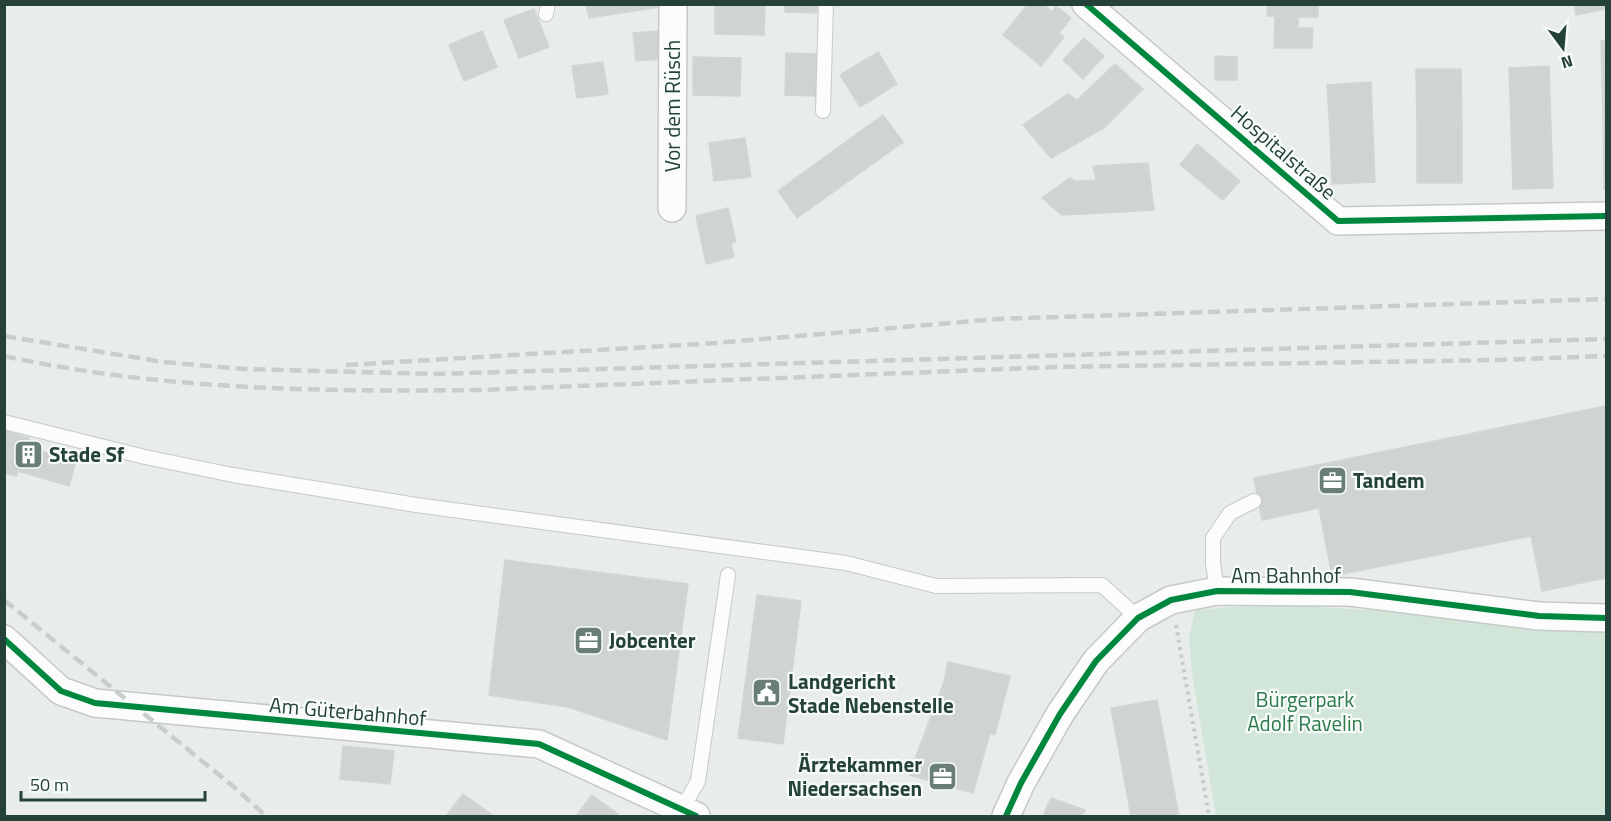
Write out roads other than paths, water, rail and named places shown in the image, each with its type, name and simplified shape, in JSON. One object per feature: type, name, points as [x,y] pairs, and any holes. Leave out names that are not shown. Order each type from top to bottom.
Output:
[{"type":"street","name":"Vor dem Rüsch","points":[[672,208],[673,4]]},
{"type":"street","name":"Hospitalstraße","points":[[1086,4],[1338,220],[1606,216]]},
{"type":"street","name":"Am Bahnhof","points":[[1006,816],[1021,783],[1060,714],[1095,661],[1138,618],[1171,600],[1217,591],[1350,592],[1539,616],[1606,618]]},
{"type":"street","name":"Am Güterbahnhof","points":[[4,639],[61,691],[95,703],[539,744],[689,812]]},
{"type":"lane","points":[[824,111],[826,4]]},
{"type":"lane","points":[[4,422],[144,457],[233,475],[416,505],[846,563],[936,586],[1102,585],[1138,618]]},
{"type":"lane","points":[[1217,591],[1213,563],[1213,538],[1230,513],[1254,501]]},
{"type":"lane","points":[[689,812],[698,781],[728,575]]},
{"type":"railway","points":[[346,365],[716,343],[998,319],[1606,299]]},
{"type":"railway","points":[[4,336],[163,362],[244,369],[435,374],[1606,339]]},
{"type":"railway","points":[[4,356],[122,376],[181,382],[300,389],[420,391],[1055,367],[1497,360],[1606,356]]},
{"type":"railway","points":[[4,600],[234,787],[266,816]]},
{"type":"place","name":"Stade Sf","points":[[28,454]]},
{"type":"place","name":"Tandem","points":[[1332,480]]},
{"type":"place","name":"Jobcenter","points":[[588,640]]},
{"type":"place","name":"Landgericht Stade Nebenstelle","points":[[767,693]]},
{"type":"place","name":"Ärztekammer Niedersachsen","points":[[943,776]]},
{"type":"park label","name":"Bürgerpark Adolf Ravelin","points":[[1305,711]]}]
